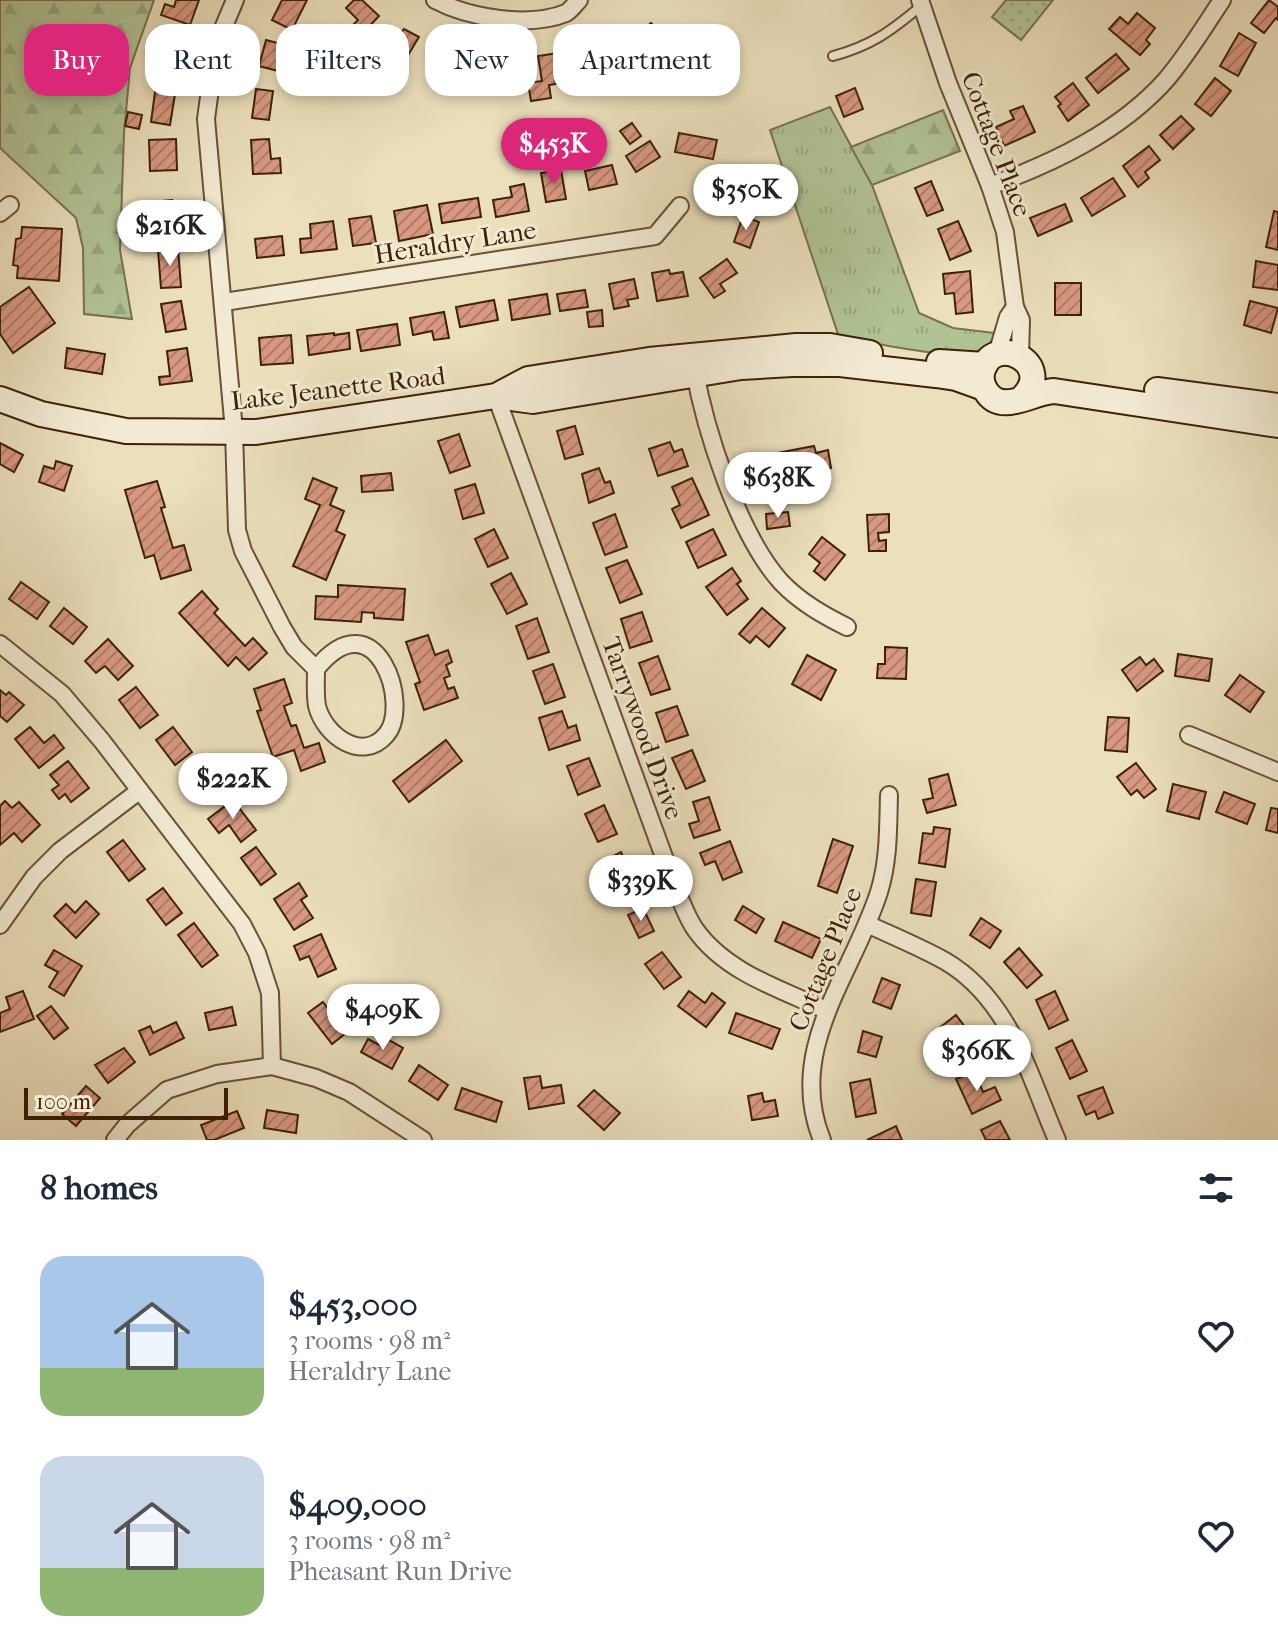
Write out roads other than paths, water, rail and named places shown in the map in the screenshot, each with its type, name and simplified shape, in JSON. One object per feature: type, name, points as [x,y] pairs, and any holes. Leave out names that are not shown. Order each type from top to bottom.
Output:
[{"type":"street","points":[[235,0],[216,45],[206,119],[234,431],[237,530],[243,551],[282,627],[294,647],[316,669],[318,709],[338,739],[364,747],[377,743],[386,735],[391,727],[394,709],[391,683],[384,663],[374,650],[344,644],[329,653],[316,669]]},
{"type":"street","points":[[435,0],[454,10],[498,20],[542,18],[568,12],[579,0]]},
{"type":"street","points":[[990,186],[1029,172],[1131,114],[1165,81],[1222,0]]},
{"type":"street","name":"Cottage Place","points":[[921,3],[1005,232],[1015,307],[1008,317],[1003,366]]},
{"type":"street","name":"Heraldry Lane","points":[[224,302],[655,236],[680,206]]},
{"type":"street","name":"Lake Jeanette Road","points":[[0,399],[41,414],[126,431],[256,432],[496,396],[533,401],[694,365],[840,364],[956,378],[1003,366],[1056,377],[1278,406]]},
{"type":"street","points":[[694,365],[707,430],[746,524],[763,556],[781,582],[801,600],[847,627]]},
{"type":"street","points":[[1021,399],[1031,386],[1003,366],[995,400],[1004,403],[1021,399],[1036,393],[1054,391],[1278,425]]},
{"type":"street","name":"Tarrywood Drive","points":[[496,396],[676,890],[694,928],[717,954],[748,974],[826,1010]]},
{"type":"street","points":[[0,644],[62,694],[102,741],[242,924],[257,953],[270,993],[272,1066]]},
{"type":"street","points":[[1189,735],[1278,772]]},
{"type":"street","points":[[0,925],[34,877],[60,851],[139,791]]},
{"type":"street","name":"Cottage Place","points":[[822,1140],[811,1089],[816,1040],[826,1010],[880,890],[886,861],[889,795]]},
{"type":"street","points":[[867,924],[945,961],[987,996],[1002,1015],[1057,1140]]},
{"type":"street","points":[[115,1140],[127,1125],[167,1090],[217,1074],[272,1066],[316,1078],[349,1092],[423,1140]]},
{"type":"lane","points":[[833,56],[880,39],[921,3]]}]
